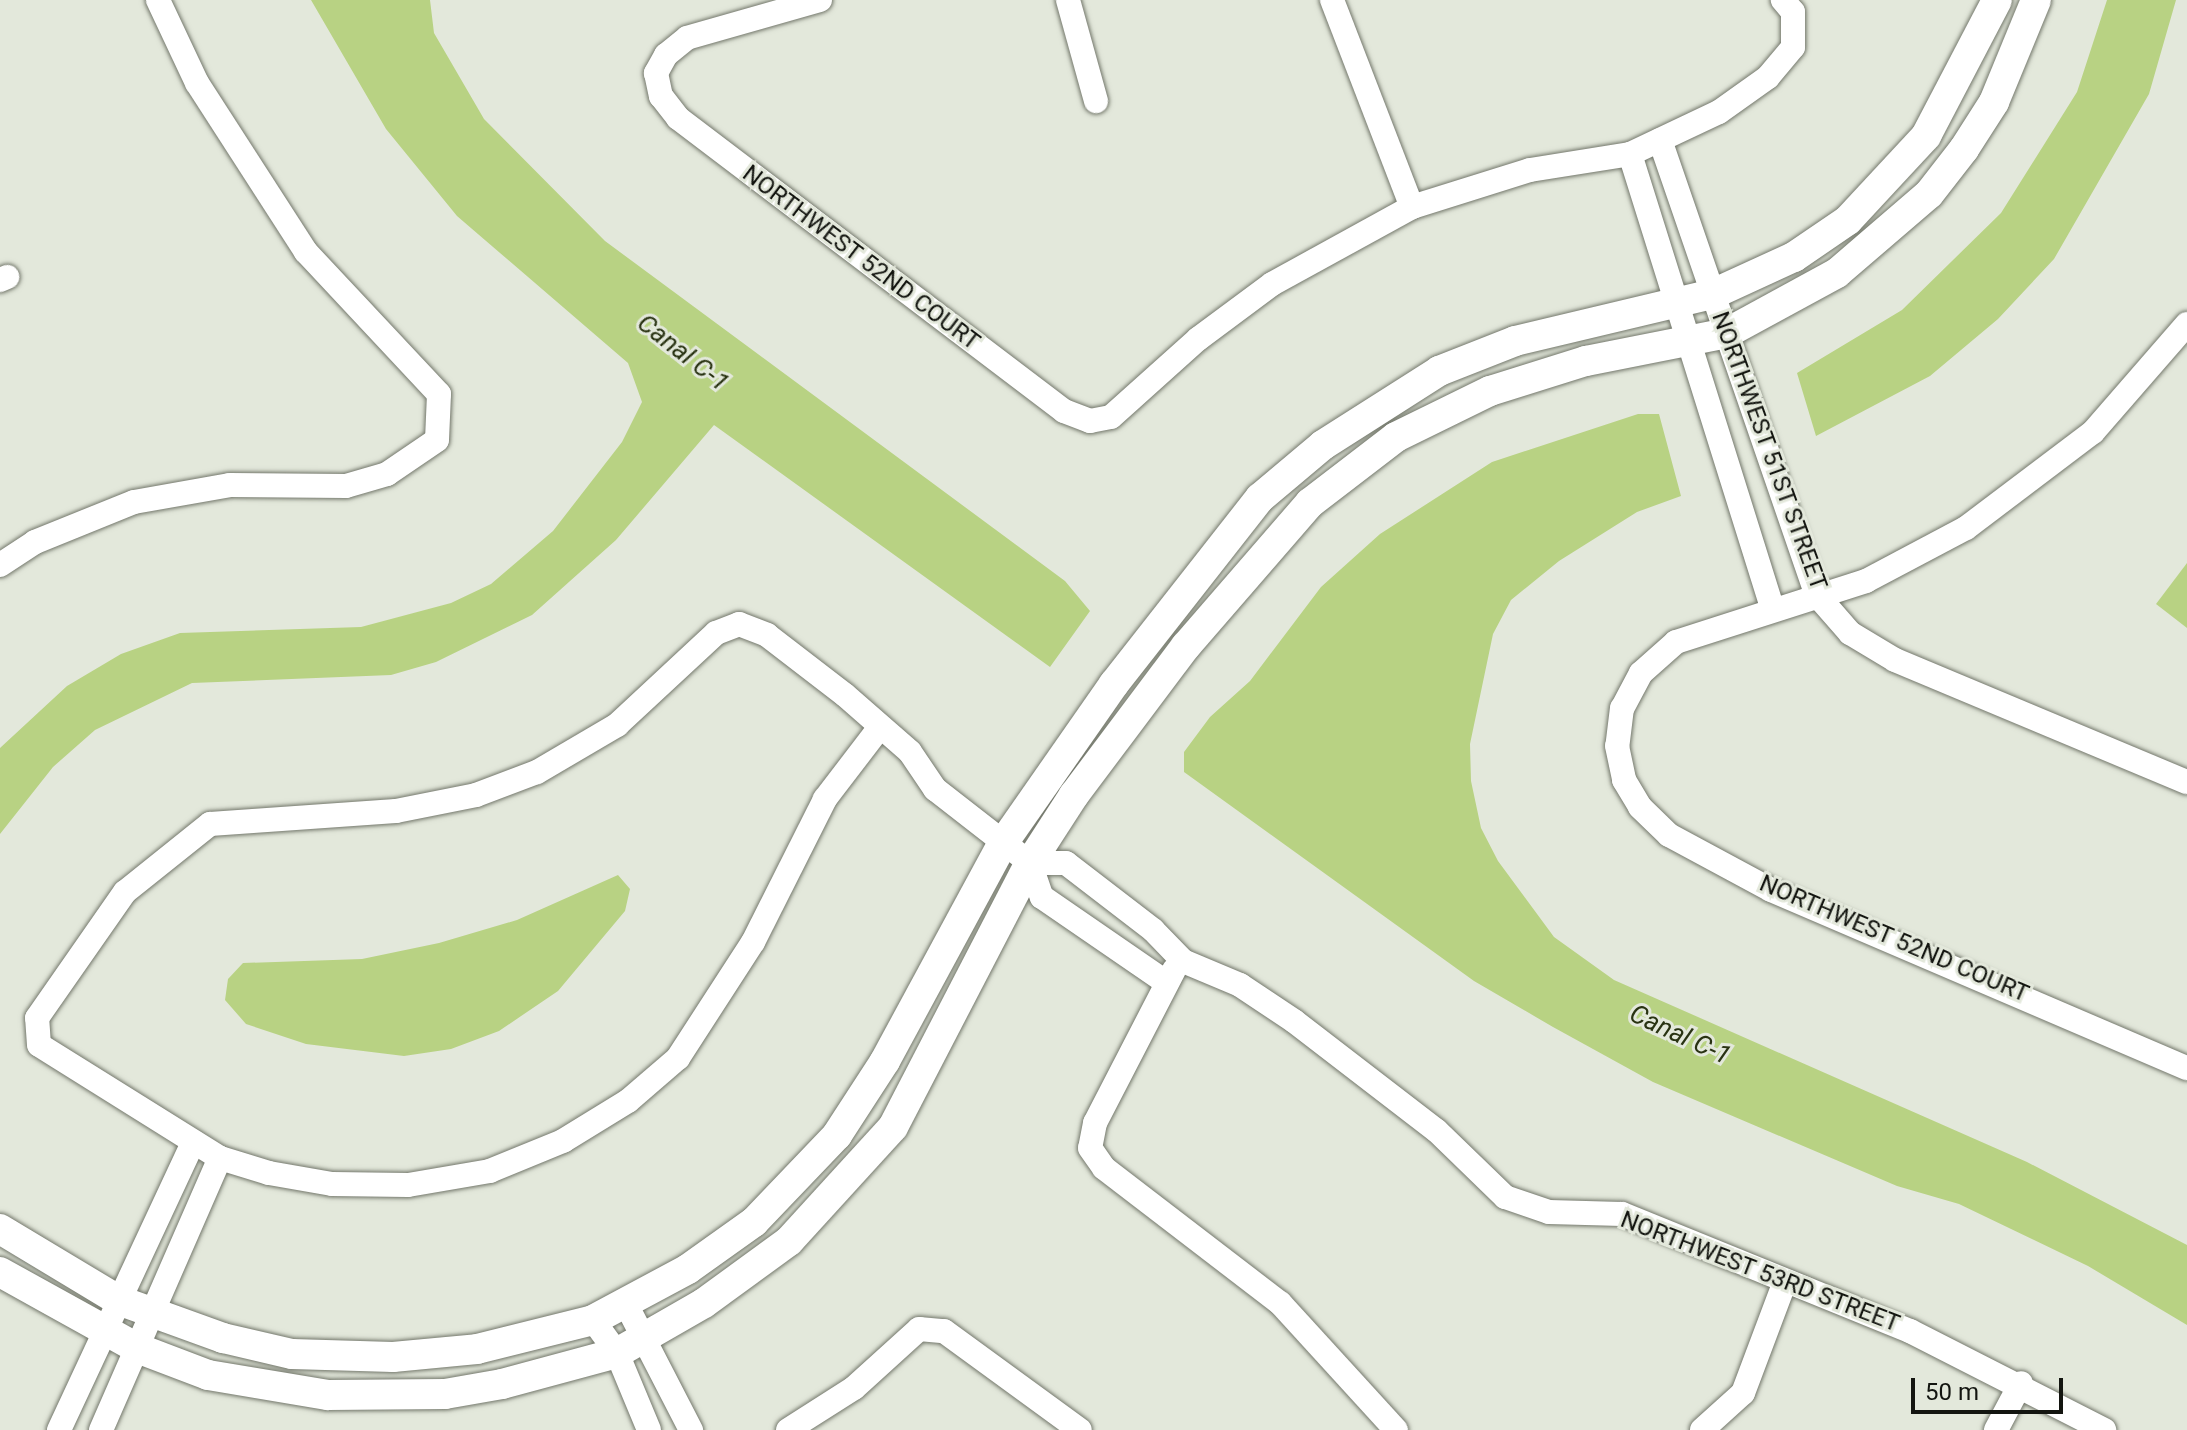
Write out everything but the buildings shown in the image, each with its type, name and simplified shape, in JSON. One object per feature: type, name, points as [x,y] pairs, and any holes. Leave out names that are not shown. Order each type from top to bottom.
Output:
[{"type":"street","points":[[0,565],[35,542],[134,502],[230,485],[346,486],[387,474],[437,440],[441,417],[439,394],[306,252],[251,173],[158,0]]},
{"type":"street","name":"NORTHWEST 52ND COURT","points":[[820,0],[687,38],[666,55],[656,73],[661,96],[678,118],[1064,411],[1090,421],[1111,417],[1198,339],[1272,284],[1412,207]]},
{"type":"street","points":[[1068,0],[1096,101]]},
{"type":"street","points":[[1332,0],[1412,207],[1530,170],[1630,154],[1719,112],[1768,77],[1793,47],[1788,6]]},
{"type":"street","points":[[0,1229],[118,1300],[151,1313],[292,1354],[393,1357],[477,1349],[593,1320],[627,1306],[754,1222],[837,1135],[885,1061],[1003,843],[1225,537],[1323,445],[1452,366],[1515,341],[1675,306],[1713,294],[1794,257],[1887,184],[1940,113],[1997,0]]},
{"type":"street","points":[[0,1272],[102,1333],[137,1348],[252,1385],[386,1397],[502,1384],[617,1353],[648,1337],[789,1241],[893,1127],[1030,863],[1186,646],[1310,503],[1396,437],[1490,391],[1586,361],[1687,346],[1727,333],[1837,273],[1929,194],[1994,102],[2036,0]]},
{"type":"street","name":"NORTHWEST 51ST STREET","points":[[1660,140],[1816,594],[1850,633],[1895,660],[2187,782]]},
{"type":"street","name":"NORTHWEST 51ST STREET","points":[[1630,154],[1687,346],[1772,606]]},
{"type":"street","points":[[1772,606],[1866,581],[1966,528],[2093,432],[2187,324]]},
{"type":"street","points":[[1731,478],[1770,461]]},
{"type":"street","name":"NORTHWEST 52ND COURT","points":[[1772,606],[1676,642],[1641,673],[1622,708],[1617,746],[1624,780],[1640,807],[1669,835],[1771,890],[2044,1002],[2187,1068]]},
{"type":"street","points":[[880,727],[825,799],[718,1003],[678,1058],[628,1101],[563,1141],[490,1171],[408,1185],[332,1184],[220,1158],[39,1045],[37,1018],[125,892],[210,824],[396,811],[476,795],[537,772],[617,725],[716,633],[739,624],[767,635],[880,727],[910,752],[935,789],[1030,863],[1042,897],[1164,981]]},
{"type":"street","name":"NORTHWEST 53RD STREET","points":[[1030,863],[1066,863],[1153,930],[1183,961],[1240,985],[1373,1078],[1505,1197],[1549,1212],[1622,1214],[1784,1284],[1910,1331],[2021,1383],[2104,1430]]},
{"type":"street","points":[[1183,961],[1164,981],[1095,1123],[1090,1148],[1104,1168],[1280,1303],[1396,1430]]},
{"type":"street","points":[[59,1430],[193,1142]]},
{"type":"street","points":[[101,1430],[220,1158]]},
{"type":"street","points":[[1702,1430],[1743,1393],[1784,1284]]},
{"type":"street","points":[[627,1306],[648,1337],[691,1430]]},
{"type":"street","points":[[593,1320],[617,1353],[649,1430]]},
{"type":"street","points":[[788,1430],[854,1388],[919,1329],[944,1331],[1080,1430]]},
{"type":"street","points":[[1996,1430],[2021,1383]]},
{"type":"water","name":"Canal C-1","points":[[311,0],[430,0],[434,33],[484,119],[605,241],[1065,581],[1090,611],[1050,667],[714,425],[616,540],[532,615],[436,662],[391,675],[192,683],[95,730],[53,767],[0,834],[0,748],[67,686],[121,654],[180,633],[361,627],[451,603],[491,584],[553,531],[622,442],[642,402],[628,363],[457,216],[386,129]]},
{"type":"water","points":[[2107,0],[2176,0],[2149,94],[2054,259],[1998,319],[1930,376],[1816,436],[1797,373],[1902,310],[2001,213],[2077,92]]},
{"type":"water","name":"Canal C-1","points":[[1638,414],[1659,414],[1681,496],[1637,512],[1559,561],[1511,600],[1493,634],[1470,744],[1471,781],[1481,828],[1498,861],[1554,937],[1614,980],[2027,1162],[2187,1245],[2187,1325],[2088,1266],[1959,1204],[1897,1186],[1653,1082],[1553,1027],[1474,981],[1184,772],[1184,752],[1210,717],[1250,681],[1321,587],[1380,534],[1492,462]]},
{"type":"water","points":[[2187,563],[2187,628],[2156,604]]},
{"type":"water","points":[[618,875],[630,889],[625,911],[558,991],[499,1031],[451,1049],[404,1056],[306,1044],[246,1024],[225,1000],[228,979],[243,963],[362,959],[439,943],[517,920]]}]
